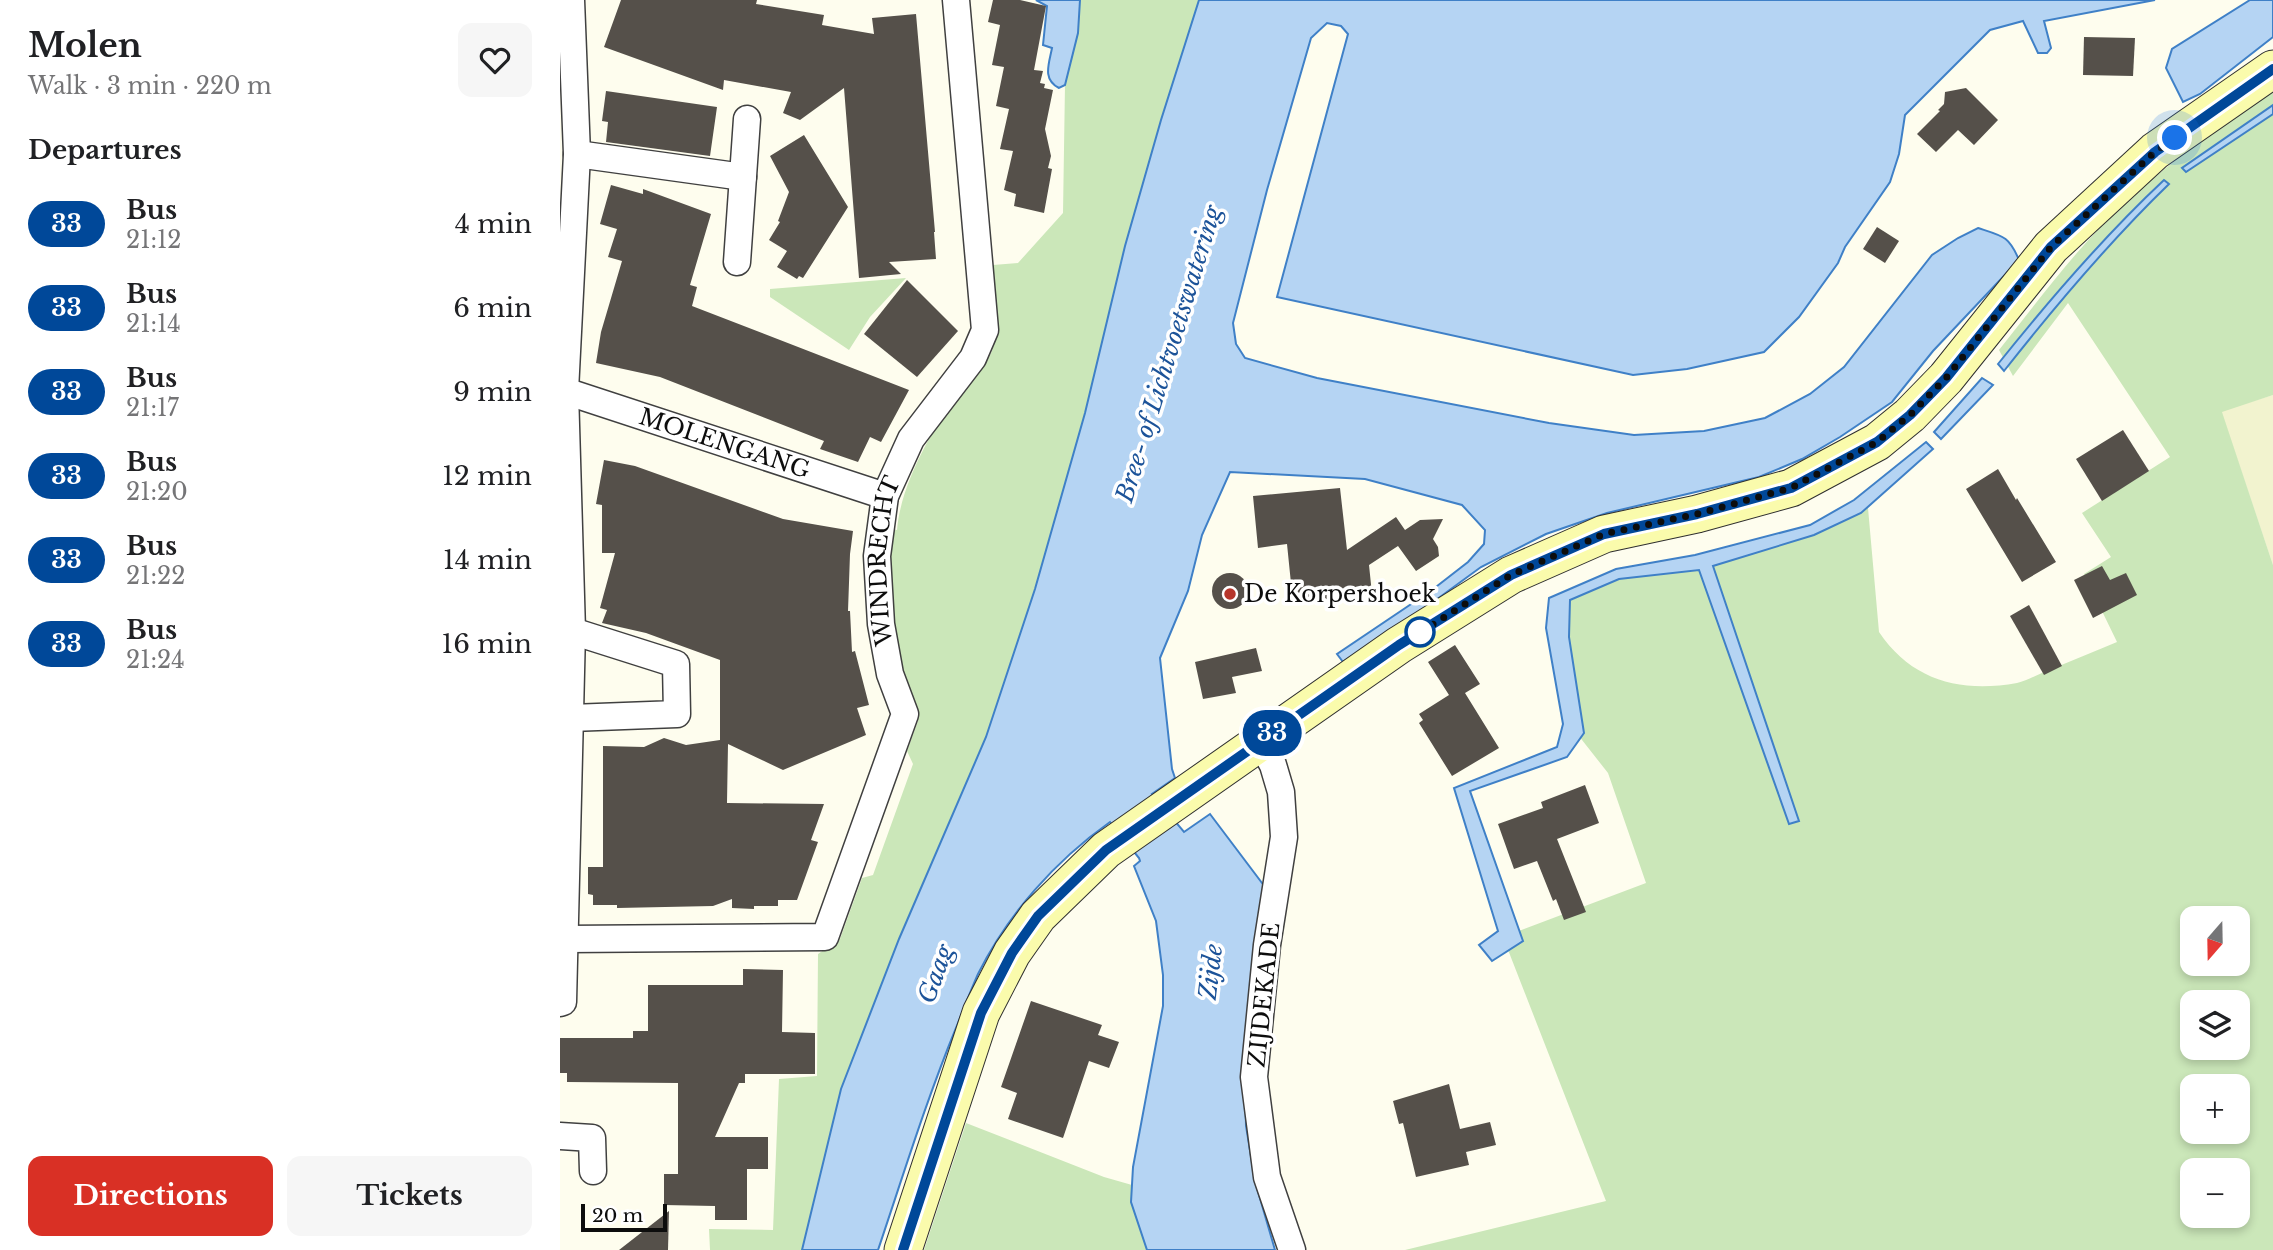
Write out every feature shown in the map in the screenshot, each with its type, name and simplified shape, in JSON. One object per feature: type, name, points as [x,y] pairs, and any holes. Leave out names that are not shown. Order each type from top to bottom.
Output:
[{"type":"main road","points":[[903,1250],[987,1001],[1012,953],[1038,916],[1106,850],[1399,645],[1511,575],[1604,534],[1697,514],[1791,488],[1877,442],[1910,415],[1946,378],[2051,247],[2155,152],[2273,69]]},
{"type":"street","points":[[560,1003],[563,1002],[566,939],[572,631],[565,391],[576,154],[571,0]]},
{"type":"street","name":"WINDRECHT","points":[[566,939],[825,937],[905,713],[890,674],[881,624],[877,556],[885,496],[911,439],[973,358],[985,330],[956,0]]},
{"type":"street","points":[[737,262],[747,119]]},
{"type":"street","points":[[576,154],[743,177]]},
{"type":"street","name":"MOLENGANG","points":[[565,391],[885,496]]},
{"type":"street","points":[[571,718],[677,714],[676,664],[572,631]]},
{"type":"street","name":"ZIJDEKADE","points":[[1260,741],[1273,765],[1280,792],[1284,837],[1268,945],[1255,1077],[1267,1177],[1292,1250]]},
{"type":"street","points":[[560,1136],[592,1138],[593,1171]]},
{"type":"green space","points":[[1080,0],[1199,0],[1125,246],[1085,413],[1035,589],[986,737],[945,835],[802,1250],[710,1250],[709,1229],[773,1230],[779,1079],[817,1076],[818,954],[840,939],[862,878],[873,875],[913,764],[907,751],[918,721],[887,602],[892,529],[897,530],[905,493],[930,437],[961,388],[992,351],[997,319],[993,265],[1018,263],[1063,213],[1065,85],[1078,33]]},
{"type":"green space","points":[[2273,91],[2273,395],[2222,412],[2273,565],[2273,1250],[1405,1250],[1606,1201],[1503,937],[1646,883],[1608,773],[1571,726],[1560,633],[1570,600],[1619,579],[1777,545],[1868,508],[1879,632],[1892,649],[1922,672],[1957,684],[1996,686],[2017,683],[2117,642],[2084,574],[2111,557],[2082,513],[2170,457],[2068,303],[2013,376],[1999,350],[2090,238],[2141,188],[2215,131]]},
{"type":"green space","points":[[906,278],[870,317],[849,350],[770,297],[770,289]]},
{"type":"green space","points":[[2273,395],[2273,565],[2221,411]]},
{"type":"green space","points":[[966,1123],[1104,1177],[1132,1185],[1131,1202],[1147,1250],[924,1250]]},
{"type":"water","points":[[1036,0],[1080,0],[1078,33],[1065,85],[1059,88],[1049,76],[1048,65],[1052,48],[1043,45],[1047,6]]},
{"type":"water","points":[[1199,0],[2155,0],[2044,21],[2051,48],[2047,53],[2038,53],[2023,21],[1990,30],[1905,115],[1899,154],[1890,182],[1845,247],[1838,263],[1799,317],[1764,352],[1687,369],[1633,375],[1277,297],[1348,34],[1341,26],[1327,23],[1311,38],[1267,190],[1233,323],[1236,344],[1245,358],[1317,378],[1549,423],[1634,435],[1704,431],[1765,418],[1810,394],[1844,367],[1932,255],[1958,238],[1978,228],[1994,233],[2008,241],[2019,260],[1933,351],[1892,402],[1840,437],[1802,459],[1759,477],[1607,513],[1546,534],[1481,567],[1414,616],[1343,662],[1337,654],[1432,590],[1468,562],[1484,544],[1485,530],[1462,505],[1365,479],[1230,472],[1202,535],[1188,591],[1160,658],[1175,778],[1152,794],[1184,832],[1210,814],[1265,887],[1245,1072],[1246,1126],[1255,1181],[1275,1250],[1147,1250],[1131,1202],[1133,1167],[1163,1006],[1163,975],[1156,921],[1134,866],[1140,861],[1139,858],[1110,822],[1070,854],[1035,890],[1004,930],[978,974],[945,1055],[878,1250],[802,1250],[841,1089],[899,939],[986,737],[1035,589],[1085,413],[1125,246]]},
{"type":"water","points":[[2250,0],[2273,0],[2273,37],[2200,94],[2183,102],[2166,68],[2172,49]]},
{"type":"water","points":[[2273,105],[2273,114],[2186,172],[2182,168]]},
{"type":"water","points":[[2164,180],[2169,184],[2084,274],[2004,371],[1998,364],[2037,316],[2098,246]]},
{"type":"water","points":[[1982,378],[1993,385],[1941,439],[1934,432]]},
{"type":"water","points":[[1926,442],[1933,449],[1861,513],[1814,535],[1713,566],[1799,821],[1789,824],[1699,570],[1619,579],[1570,600],[1569,637],[1584,733],[1567,757],[1470,791],[1523,941],[1492,961],[1479,945],[1498,931],[1454,788],[1557,747],[1563,724],[1546,628],[1549,598],[1616,569],[1695,555],[1810,525],[1854,500]]},
{"type":"building","points":[[621,0],[757,0],[756,4],[824,15],[822,25],[874,34],[872,18],[916,14],[936,259],[889,262],[901,274],[859,278],[844,88],[800,120],[783,113],[791,92],[724,80],[723,90],[604,47]]},
{"type":"building","points":[[993,0],[1020,0],[1046,6],[1034,70],[1043,71],[1040,83],[1045,84],[1044,88],[1053,90],[1045,129],[1051,156],[1048,168],[1052,169],[1044,213],[1014,206],[1016,194],[1004,190],[1013,151],[1000,149],[1009,109],[996,106],[1004,67],[992,65],[1000,25],[988,22]]},
{"type":"building","points":[[2084,37],[2135,38],[2133,76],[2083,75]]},
{"type":"building","points":[[1966,88],[1998,120],[1974,145],[1958,130],[1936,152],[1917,134],[1940,111],[1938,110],[1944,104],[1945,92]]},
{"type":"building","points":[[606,91],[717,107],[710,156],[606,142],[608,122],[602,121]]},
{"type":"building","points":[[804,135],[848,207],[803,278],[799,276],[797,279],[777,267],[787,251],[769,240],[780,222],[778,221],[789,192],[770,156]]},
{"type":"building","points":[[611,185],[643,194],[643,189],[711,214],[690,285],[697,287],[692,306],[909,390],[881,442],[870,437],[858,462],[820,449],[824,441],[660,377],[596,363],[601,332],[622,261],[608,257],[617,229],[600,224]]},
{"type":"building","points":[[1877,227],[1899,241],[1885,263],[1863,249]]},
{"type":"building","points":[[907,280],[958,331],[917,377],[864,334]]},
{"type":"building","points":[[2123,430],[2149,471],[2102,501],[2076,459]]},
{"type":"building","points":[[604,460],[635,466],[783,519],[853,531],[848,611],[852,652],[855,651],[869,705],[857,708],[866,735],[783,770],[728,744],[727,803],[824,804],[811,840],[818,842],[797,900],[778,900],[778,906],[754,906],[754,909],[732,908],[732,899],[713,906],[617,908],[617,905],[593,905],[593,895],[588,894],[588,867],[603,867],[603,746],[644,747],[664,738],[686,745],[720,740],[720,660],[646,633],[602,623],[607,610],[600,608],[615,553],[602,553],[602,505],[596,504]]},
{"type":"building","points":[[1998,469],[2056,562],[2022,582],[1966,489]]},
{"type":"building","points":[[1340,488],[1347,550],[1396,517],[1405,530],[1420,520],[1443,519],[1433,539],[1439,556],[1416,571],[1398,546],[1369,565],[1372,594],[1293,603],[1287,544],[1258,548],[1253,496]]},
{"type":"building","points":[[2102,566],[2110,580],[2126,573],[2137,595],[2093,618],[2074,580]]},
{"type":"building","name":"De Korpershoek","points":[[1230,573],[1243,578],[1248,591],[1243,604],[1230,609],[1217,604],[1212,591],[1217,578]]},
{"type":"building","points":[[2029,605],[2062,666],[2044,675],[2010,616]]},
{"type":"building","points":[[1455,645],[1480,684],[1465,693],[1499,748],[1452,776],[1419,723],[1423,720],[1419,714],[1449,695],[1428,662]]},
{"type":"building","points":[[1256,648],[1262,671],[1232,677],[1236,693],[1203,699],[1195,662]]},
{"type":"building","points":[[1585,785],[1599,823],[1557,839],[1586,912],[1564,920],[1537,861],[1514,869],[1498,824],[1543,808],[1541,802]]},
{"type":"building","points":[[743,969],[783,970],[782,1032],[815,1033],[815,1074],[745,1074],[745,1083],[739,1083],[715,1137],[768,1137],[768,1169],[747,1169],[747,1220],[715,1220],[715,1206],[664,1205],[664,1174],[678,1174],[678,1083],[567,1082],[567,1073],[560,1073],[560,1038],[633,1038],[633,1031],[648,1031],[648,985],[743,985]]},
{"type":"building","points":[[1031,1001],[1102,1025],[1098,1035],[1119,1042],[1109,1068],[1089,1061],[1063,1138],[1008,1119],[1017,1093],[1001,1087]]},
{"type":"building","points":[[1449,1084],[1460,1129],[1490,1122],[1496,1145],[1466,1152],[1469,1165],[1416,1177],[1403,1123],[1399,1124],[1393,1101]]},
{"type":"building","points":[[669,1211],[668,1250],[619,1250]]},
{"type":"bus line","name":"33","points":[[903,1250],[981,1013],[1012,953],[1038,916],[1106,850],[1399,645],[1511,575],[1604,534],[1697,514],[1791,488],[1877,442],[1910,415],[1946,378],[2051,247],[2155,152],[2273,69]]},
{"type":"place","name":"De Korpershoek","points":[[1230,594]]},
{"type":"route","points":[[1420,632],[1416,635],[1511,575],[1604,534],[1697,514],[1791,488],[1877,442],[1910,415],[1946,378],[2051,247],[2155,152],[2175,138]]},
{"type":"water label","name":"Bree- of Lichtvoetswatering","points":[[1169,354]]},
{"type":"water label","name":"Zijde","points":[[1211,972]]},
{"type":"water label","name":"Gaag","points":[[936,974]]}]
